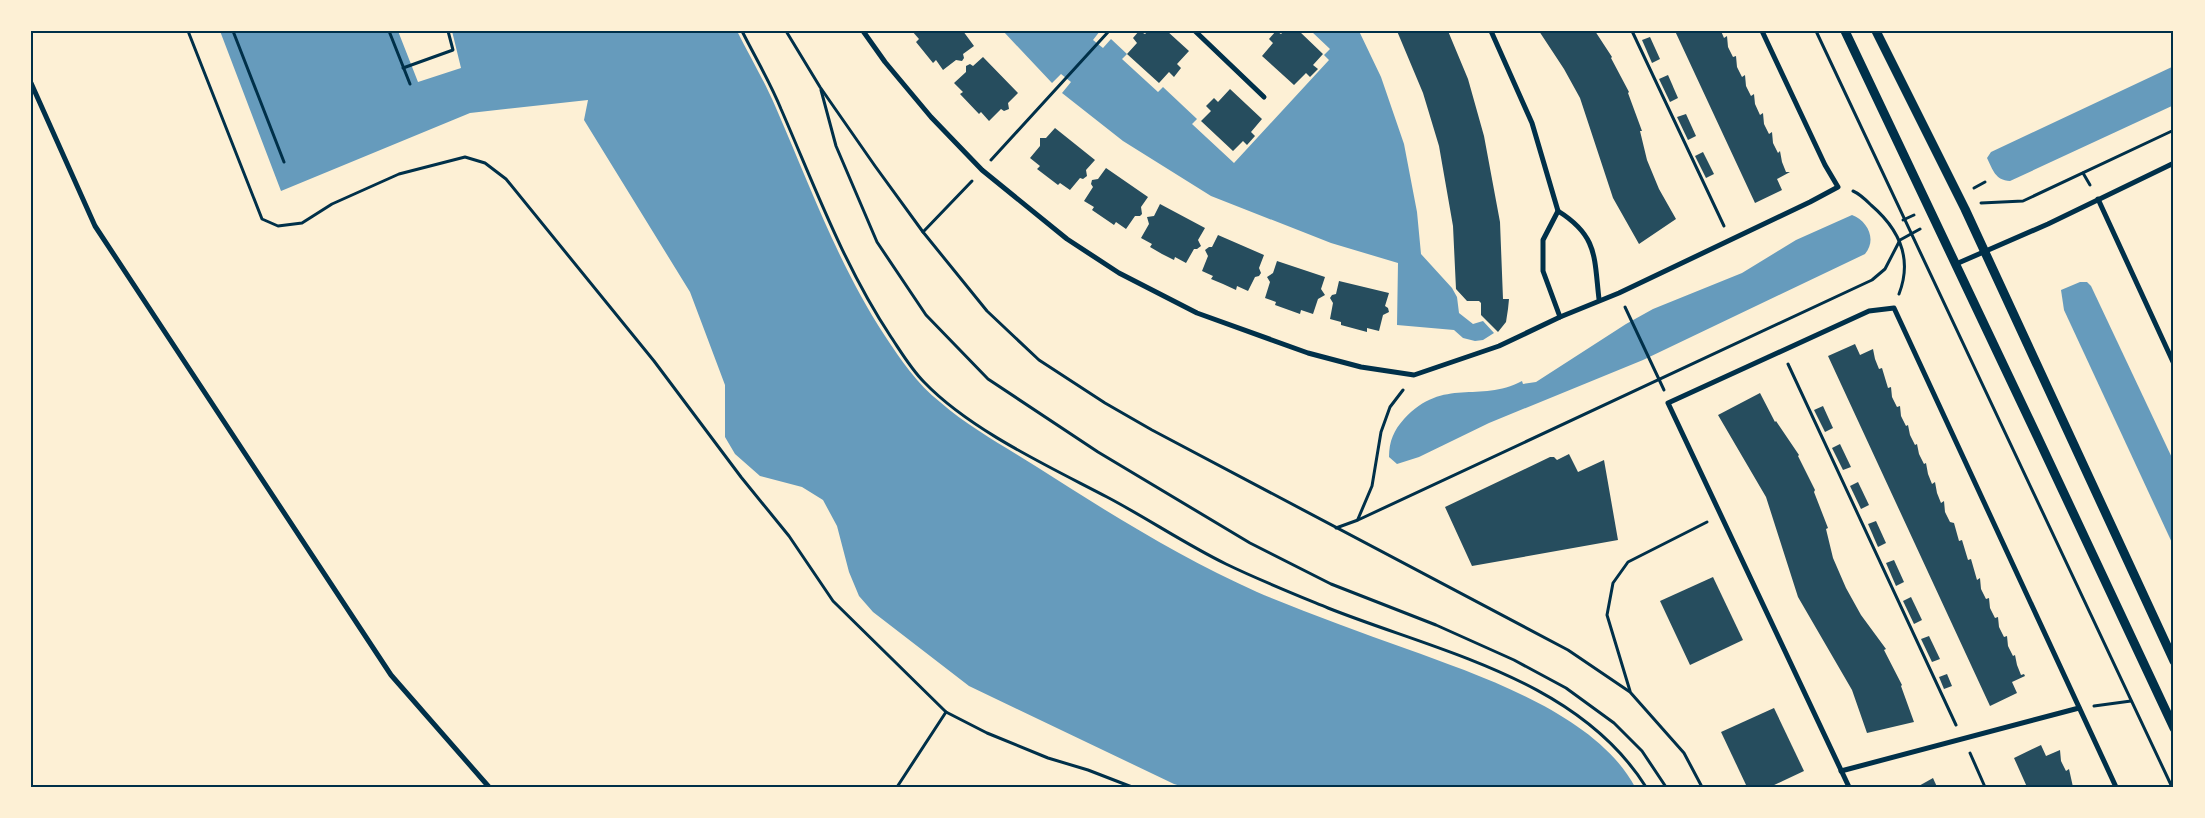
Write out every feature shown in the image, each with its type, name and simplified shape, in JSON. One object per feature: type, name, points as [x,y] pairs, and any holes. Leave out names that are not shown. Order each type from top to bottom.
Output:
[{"type":"street","points":[[863,31],[885,62],[925,110],[982,170],[1067,239],[1119,272],[1198,313],[1308,353],[1360,367],[1414,375],[1499,346],[1560,316],[1619,293],[1810,202],[1838,186],[1825,165],[1762,31]]},
{"type":"street","points":[[1195,31],[1264,97]]},
{"type":"street","points":[[1490,31],[1532,123],[1558,211],[1576,223],[1593,248],[1599,300]]},
{"type":"street","points":[[1845,31],[2174,728]]},
{"type":"street","points":[[1876,31],[1985,252],[2174,661]]},
{"type":"street","points":[[31,83],[95,226],[391,676],[489,787]]},
{"type":"street","points":[[1956,264],[2174,163]]},
{"type":"street","points":[[2098,199],[2174,364]]},
{"type":"street","points":[[1558,211],[1543,240],[1543,271],[1560,316]]},
{"type":"street","points":[[1849,787],[1668,403],[1869,312],[1894,308],[2116,787]]},
{"type":"street","points":[[1841,771],[2079,708]]},
{"type":"path","points":[[188,31],[262,219],[278,226],[302,223],[332,204],[399,174],[465,157],[486,163],[506,179],[654,361],[741,477],[789,536],[833,601],[946,712],[988,733],[1048,758],[1088,770],[1132,787]]},
{"type":"path","points":[[233,31],[284,162]]},
{"type":"path","points":[[389,31],[410,84]]},
{"type":"path","points":[[404,68],[453,50],[448,31]]},
{"type":"path","points":[[742,31],[780,106],[819,200],[859,286],[910,365],[923,382],[943,399],[1018,449],[1224,563],[1331,609],[1466,657],[1551,698],[1578,716],[1621,754],[1646,787]]},
{"type":"path","points":[[786,31],[820,87],[923,232],[987,311],[1039,360],[1113,408],[1335,528],[1568,650],[1630,692],[1684,753],[1702,787]]},
{"type":"path","points":[[923,232],[1109,31]]},
{"type":"path","points":[[1632,31],[1730,240]]},
{"type":"path","points":[[1816,31],[1910,235],[2172,787]]},
{"type":"path","points":[[820,87],[836,146],[877,242],[926,315],[988,379],[1098,452],[1250,543],[1331,584],[1436,625],[1514,660],[1566,688],[1614,723],[1642,751],[1666,787]]},
{"type":"path","points":[[1979,203],[2023,201],[2174,130]]},
{"type":"path","points":[[1838,186],[1856,192],[1890,224],[1900,240],[1904,267],[1901,289],[1894,308]]},
{"type":"path","points":[[1335,528],[1358,520],[1872,280],[1885,270],[1900,240],[1910,235]]},
{"type":"path","points":[[1625,306],[1668,403]]},
{"type":"path","points":[[1782,351],[1985,787]]},
{"type":"path","points":[[1358,520],[1372,486],[1381,432],[1390,407],[1414,375]]},
{"type":"path","points":[[1630,692],[1606,615],[1613,583],[1628,562],[1721,515]]},
{"type":"path","points":[[2079,708],[2131,701]]},
{"type":"path","points":[[897,787],[946,712]]},
{"type":"water","points":[[220,31],[398,31],[418,82],[461,68],[452,31],[737,31],[772,98],[839,253],[868,309],[903,363],[917,380],[940,402],[975,428],[1117,517],[1229,579],[1313,615],[1501,685],[1565,718],[1593,738],[1617,761],[1635,787],[1184,787],[1174,784],[969,686],[873,612],[859,596],[849,572],[837,526],[823,500],[802,487],[760,476],[735,454],[725,437],[725,385],[690,292],[584,120],[588,100],[470,113],[281,191]]},
{"type":"water","points":[[1003,31],[1100,31],[1093,40],[1103,48],[1111,39],[1127,54],[1122,59],[1158,92],[1163,87],[1197,119],[1192,124],[1234,163],[1329,60],[1324,55],[1330,49],[1311,31],[1359,31],[1381,77],[1404,144],[1417,212],[1421,254],[1452,288],[1457,297],[1459,313],[1473,324],[1483,321],[1494,333],[1483,340],[1475,341],[1463,338],[1454,330],[1397,325],[1398,263],[1331,243],[1211,196],[1123,141],[1062,93],[1071,82],[1061,74],[1052,83]]},
{"type":"water","points":[[2174,66],[2174,105],[2010,181],[2001,179],[1993,170],[1987,158],[1991,152]]},
{"type":"water","points":[[1852,215],[1866,226],[1869,232],[1869,249],[1865,254],[1643,360],[1489,423],[1419,457],[1397,464],[1389,457],[1391,441],[1400,423],[1419,406],[1433,398],[1462,392],[1491,391],[1522,381],[1523,384],[1536,382],[1626,324],[1653,309],[1742,273],[1796,240]]},
{"type":"water","points":[[2080,282],[2087,282],[2091,286],[2174,462],[2174,547],[2064,310],[2061,290]]},
{"type":"building","points":[[912,31],[963,31],[974,46],[963,54],[964,58],[962,61],[956,60],[943,70],[936,60],[933,63],[916,42],[919,39]]},
{"type":"building","points":[[1139,31],[1145,34],[1148,31],[1167,31],[1189,51],[1177,64],[1181,68],[1174,77],[1169,72],[1159,83],[1127,54],[1137,43],[1133,38]]},
{"type":"building","points":[[1276,31],[1281,34],[1284,31],[1299,31],[1323,54],[1313,65],[1318,69],[1310,77],[1306,73],[1294,85],[1262,56],[1273,43],[1269,39]]},
{"type":"building","points":[[1397,31],[1448,31],[1468,79],[1484,136],[1500,222],[1503,299],[1509,299],[1506,322],[1498,332],[1481,315],[1481,303],[1479,301],[1467,301],[1456,289],[1453,226],[1439,146],[1423,93]]},
{"type":"building","points":[[1539,31],[1595,31],[1612,57],[1629,92],[1642,131],[1640,131],[1647,160],[1659,189],[1676,219],[1639,244],[1613,198],[1580,98]]},
{"type":"building","points":[[1675,31],[1721,31],[1724,38],[1727,36],[1728,47],[1733,57],[1736,56],[1737,67],[1742,77],[1745,75],[1746,86],[1751,96],[1754,94],[1755,104],[1760,115],[1763,113],[1764,124],[1769,134],[1772,132],[1773,143],[1778,153],[1780,151],[1786,172],[1790,172],[1777,179],[1782,190],[1755,203]]},
{"type":"building","points":[[1650,37],[1660,59],[1652,63],[1642,40]]},
{"type":"building","points":[[983,57],[1018,93],[1008,103],[1009,109],[1004,111],[1001,109],[989,121],[981,112],[979,114],[960,94],[963,92],[954,83],[966,72],[966,66],[970,64],[973,66]]},
{"type":"building","points":[[1668,75],[1678,98],[1670,102],[1659,79]]},
{"type":"building","points":[[1230,89],[1262,119],[1251,132],[1255,136],[1247,145],[1243,141],[1233,151],[1201,121],[1211,111],[1206,106],[1214,98],[1218,102]]},
{"type":"building","points":[[1686,114],[1696,136],[1688,140],[1677,117]]},
{"type":"building","points":[[1055,128],[1095,160],[1086,170],[1087,176],[1083,179],[1080,178],[1070,190],[1060,183],[1058,185],[1037,169],[1040,166],[1030,158],[1040,146],[1040,138],[1046,138]]},
{"type":"building","points":[[1703,152],[1714,174],[1706,178],[1695,156]]},
{"type":"building","points":[[1106,168],[1148,197],[1141,207],[1142,214],[1135,216],[1126,229],[1116,222],[1114,225],[1092,210],[1094,207],[1084,201],[1093,187],[1091,184],[1092,180],[1098,179]]},
{"type":"building","points":[[1160,204],[1205,228],[1198,240],[1201,246],[1194,249],[1186,263],[1175,257],[1174,260],[1162,254],[1150,247],[1152,244],[1141,238],[1149,224],[1147,217],[1154,216]]},
{"type":"building","points":[[1218,235],[1264,255],[1259,268],[1261,273],[1255,277],[1248,291],[1237,286],[1236,290],[1211,279],[1213,276],[1202,271],[1208,256],[1205,250],[1212,247]]},
{"type":"building","points":[[1277,261],[1325,277],[1321,289],[1325,295],[1318,299],[1313,314],[1301,310],[1300,314],[1275,305],[1276,302],[1265,298],[1270,282],[1267,277],[1273,273]]},
{"type":"building","points":[[1339,281],[1389,293],[1385,306],[1389,312],[1383,315],[1379,331],[1367,328],[1367,332],[1341,325],[1341,322],[1330,319],[1333,303],[1330,298],[1336,294]]},
{"type":"building","points":[[1855,344],[1860,355],[1873,349],[1875,359],[1879,369],[1882,368],[1888,388],[1891,387],[1892,397],[1897,407],[1900,406],[1901,416],[1906,426],[1908,425],[1910,435],[1915,445],[1917,444],[1924,464],[1926,463],[1932,484],[1935,482],[1941,503],[1944,501],[1945,512],[1950,522],[1954,523],[1959,541],[1962,540],[1968,560],[1971,559],[1977,580],[1980,578],[1981,589],[1986,599],[1989,598],[1990,608],[1995,618],[1998,617],[1999,627],[2004,637],[2007,636],[2008,646],[2013,656],[2015,655],[2021,675],[2024,674],[2025,676],[2012,682],[2017,693],[1990,706],[1828,356]]},
{"type":"building","points":[[1760,393],[1775,422],[1799,455],[1815,490],[1814,492],[1828,528],[1826,529],[1833,558],[1846,588],[1861,615],[1886,649],[1884,650],[1902,685],[1914,722],[1867,733],[1852,690],[1798,597],[1766,497],[1718,415]]},
{"type":"building","points":[[1823,406],[1833,428],[1825,432],[1814,410]]},
{"type":"building","points":[[1840,444],[1851,467],[1843,470],[1832,448]]},
{"type":"building","points":[[1569,454],[1578,472],[1604,460],[1618,540],[1472,566],[1445,507],[1550,457],[1554,457],[1557,460]]},
{"type":"building","points":[[1858,482],[1869,505],[1861,509],[1850,486]]},
{"type":"building","points":[[1876,521],[1886,543],[1878,547],[1868,524]]},
{"type":"building","points":[[1894,560],[1904,582],[1896,586],[1886,563]]},
{"type":"building","points":[[1713,577],[1743,640],[1690,665],[1660,601]]},
{"type":"building","points":[[1911,597],[1922,620],[1914,624],[1903,601]]},
{"type":"building","points":[[1929,636],[1940,659],[1932,662],[1921,639]]},
{"type":"building","points":[[1947,674],[1952,686],[1944,689],[1939,677]]},
{"type":"building","points":[[1774,708],[1804,771],[1770,787],[1747,787],[1721,732]]},
{"type":"building","points":[[2041,745],[2046,756],[2060,750],[2061,761],[2066,771],[2069,769],[2073,787],[2027,787],[2014,758]]},
{"type":"building","points":[[1933,778],[1937,787],[1917,787]]}]
